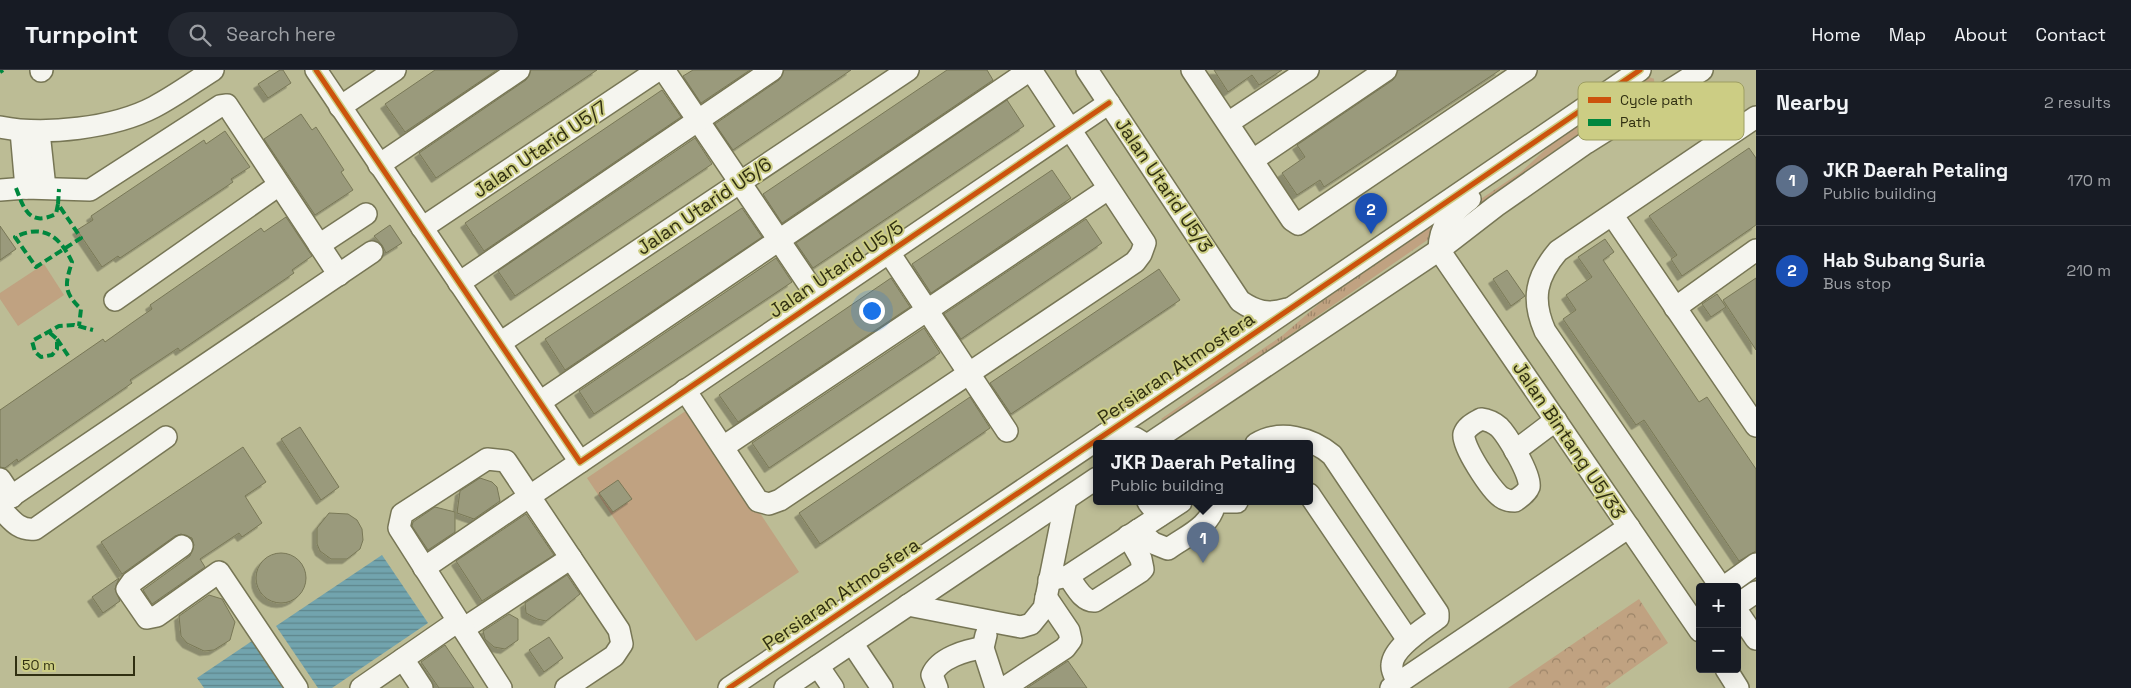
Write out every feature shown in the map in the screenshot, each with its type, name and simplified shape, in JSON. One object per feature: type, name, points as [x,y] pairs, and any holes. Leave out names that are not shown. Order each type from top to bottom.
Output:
[{"type":"street","points":[[36,188],[20,130],[85,127],[154,108],[213,70]]},
{"type":"street","points":[[316,70],[580,462]]},
{"type":"street","points":[[340,107],[395,70]]},
{"type":"street","points":[[380,165],[519,70]]},
{"type":"street","name":"Jalan Utarid U5/7","points":[[422,228],[658,70]]},
{"type":"street","points":[[664,70],[818,298]]},
{"type":"street","points":[[459,283],[772,70]]},
{"type":"street","name":"Jalan Utarid U5/6","points":[[500,343],[908,70]]},
{"type":"street","points":[[540,402],[1031,70],[1145,243],[1141,254],[1135,262],[780,500],[769,504],[758,501],[685,390]]},
{"type":"street","name":"Jalan Utarid U5/3","points":[[1087,70],[1240,301]]},
{"type":"street","points":[[1192,70],[1292,220],[1301,224],[1526,70]]},
{"type":"street","points":[[1228,123],[1308,70]]},
{"type":"street","points":[[1253,160],[1386,70]]},
{"type":"street","name":"Persiaran Atmosfera","points":[[1622,82],[1640,70]]},
{"type":"street","points":[[1667,82],[1680,70]]},
{"type":"street","points":[[1683,82],[1702,70]]},
{"type":"street","name":"Jalan Utarid U5/5","points":[[424,568],[818,298],[1109,103]]},
{"type":"street","points":[[0,190],[36,188],[90,190],[220,106],[227,105],[339,275]]},
{"type":"street","name":"Persiaran Atmosfera","points":[[1097,440],[1578,111]]},
{"type":"street","points":[[1744,125],[1756,117]]},
{"type":"street","points":[[1439,250],[1442,228],[1450,214],[1506,171],[1538,138]]},
{"type":"street","points":[[1155,440],[1439,250],[1496,206],[1590,140]]},
{"type":"street","points":[[1586,143],[1591,140]]},
{"type":"street","points":[[1719,583],[1545,331],[1539,317],[1536,297],[1545,266],[1558,251],[1613,216],[1723,140]]},
{"type":"street","points":[[115,300],[279,185]]},
{"type":"street","points":[[723,447],[1108,189]]},
{"type":"street","points":[[319,245],[366,214]]},
{"type":"street","points":[[1613,216],[1756,426]]},
{"type":"street","name":"Jalan Bintang U5/33","points":[[1439,250],[1629,527],[1693,608],[1699,628]]},
{"type":"street","points":[[1675,308],[1756,250]]},
{"type":"street","points":[[166,437],[35,529],[27,530],[19,527],[3,497],[372,252]]},
{"type":"street","points":[[888,252],[1007,431]]},
{"type":"street","points":[[1240,301],[1255,311],[1274,313],[1294,306]]},
{"type":"street","points":[[1227,352],[1238,334],[1240,301]]},
{"type":"street","points":[[1132,417],[1132,440]]},
{"type":"street","points":[[1514,451],[1556,420]]},
{"type":"street","points":[[1104,435],[1124,440]]},
{"type":"street","points":[[1270,440],[1280,437],[1306,438],[1309,440]]},
{"type":"street","name":"Persiaran Atmosfera","points":[[728,688],[1093,442]]},
{"type":"street","points":[[1313,443],[1332,455],[1344,471],[1438,612],[1438,618],[1408,640],[1394,658],[1392,665],[1395,686],[1629,527]]},
{"type":"street","points":[[501,688],[399,528],[402,514],[487,459],[506,461],[619,630],[622,644],[614,656],[566,688]]},
{"type":"street","points":[[785,688],[1093,481]]},
{"type":"street","points":[[908,605],[1021,627],[1032,624],[1038,619],[1054,584],[1066,499]]},
{"type":"street","points":[[1313,500],[1408,640]]},
{"type":"street","points":[[1054,584],[1133,533],[1153,509],[1169,505]]},
{"type":"street","points":[[1133,533],[1168,549],[1207,522],[1215,505]]},
{"type":"street","points":[[1054,584],[1084,599],[1095,601],[1143,569],[1133,533]]},
{"type":"street","points":[[182,546],[132,582],[127,589],[147,618],[157,616],[219,572],[297,688]]},
{"type":"street","points":[[361,688],[403,659],[571,558]]},
{"type":"street","points":[[1728,583],[1756,564]]},
{"type":"street","points":[[1004,688],[1066,648],[1071,640],[1054,584]]},
{"type":"street","points":[[1741,602],[1756,592]]},
{"type":"street","points":[[1741,617],[1756,639]]},
{"type":"street","points":[[988,620],[983,648],[996,688]]},
{"type":"street","points":[[852,643],[882,688]]},
{"type":"street","points":[[937,688],[932,675],[934,669],[966,650],[983,648]]},
{"type":"street","points":[[403,659],[422,688]]},
{"type":"street","points":[[818,666],[833,688]]},
{"type":"street","points":[[1729,673],[1738,688]]},
{"type":"green space","points":[[1647,76],[1654,79],[1654,82],[1638,82]]},
{"type":"green space","points":[[1578,123],[1579,140],[1456,224],[1460,213],[1521,172],[1561,135]]},
{"type":"green space","points":[[1441,219],[1439,232],[1164,422],[1161,419],[1283,335],[1321,302]]},
{"type":"green space","points":[[44,264],[64,295],[18,326],[0,299],[0,293]]},
{"type":"green space","points":[[690,408],[799,572],[696,641],[587,478]]},
{"type":"green space","points":[[1639,599],[1668,643],[1605,688],[1508,688]]},
{"type":"water","points":[[382,555],[428,623],[332,688],[318,688],[276,626]]},
{"type":"water","points":[[252,641],[283,688],[204,688],[197,678]]},
{"type":"building","points":[[283,70],[291,83],[268,98],[258,84]]},
{"type":"building","points":[[435,70],[497,70],[405,132],[385,104]]},
{"type":"building","points":[[531,70],[597,70],[436,178],[419,153],[526,80]]},
{"type":"building","points":[[693,70],[750,70],[701,103],[683,76]]},
{"type":"building","points":[[784,70],[851,70],[733,150],[715,124],[779,80]]},
{"type":"building","points":[[947,70],[987,70],[993,80],[782,223],[763,194]]},
{"type":"building","points":[[1214,70],[1282,70],[1259,85],[1252,75],[1228,92]]},
{"type":"building","points":[[1398,70],[1500,70],[1324,187],[1320,180],[1297,195],[1282,173],[1305,157],[1297,145],[1393,80]]},
{"type":"building","points":[[662,90],[681,117],[484,251],[465,223]]},
{"type":"building","points":[[1007,100],[1024,126],[813,268],[796,243]]},
{"type":"building","points":[[301,114],[312,130],[316,127],[344,170],[341,172],[353,190],[315,215],[264,139]]},
{"type":"building","points":[[225,131],[250,167],[231,179],[233,182],[120,258],[118,256],[102,267],[77,230],[93,220],[91,216],[204,140],[206,144]]},
{"type":"building","points":[[695,138],[712,164],[515,296],[498,271]]},
{"type":"building","points":[[1749,148],[1756,158],[1756,225],[1682,276],[1671,259],[1677,255],[1649,216]]},
{"type":"building","points":[[1052,170],[1071,198],[931,293],[912,264]]},
{"type":"building","points":[[742,208],[762,237],[565,370],[545,339]]},
{"type":"building","points":[[286,217],[312,256],[292,270],[294,273],[180,351],[178,348],[130,380],[132,383],[18,462],[17,459],[5,468],[0,467],[0,410],[103,339],[105,342],[152,309],[150,305],[261,228],[264,232]]},
{"type":"building","points":[[1086,219],[1102,243],[961,339],[944,314]]},
{"type":"building","points":[[390,225],[402,243],[386,253],[374,236]]},
{"type":"building","points":[[0,226],[16,249],[0,260]]},
{"type":"building","points":[[1605,239],[1614,252],[1603,260],[1699,402],[1707,397],[1756,469],[1756,551],[1739,561],[1644,420],[1636,425],[1563,319],[1576,310],[1566,295],[1592,277],[1578,257]]},
{"type":"building","points":[[776,258],[792,282],[594,414],[579,391]]},
{"type":"building","points":[[1159,269],[1180,300],[1011,414],[990,383]]},
{"type":"building","points":[[1507,270],[1525,296],[1511,306],[1493,279]]},
{"type":"building","points":[[891,278],[910,307],[738,422],[719,395]]},
{"type":"building","points":[[1756,278],[1756,350],[1723,300]]},
{"type":"building","points":[[1717,294],[1726,307],[1711,317],[1702,304]]},
{"type":"building","points":[[924,328],[940,353],[769,468],[752,443]]},
{"type":"building","points":[[970,397],[990,428],[820,544],[799,513]]},
{"type":"building","points":[[300,427],[339,487],[321,500],[281,439]]},
{"type":"building","points":[[243,447],[266,482],[245,496],[262,523],[242,537],[239,533],[200,559],[205,567],[152,604],[143,590],[190,556],[194,545],[192,538],[181,534],[175,536],[122,574],[101,542]]},
{"type":"building","points":[[480,478],[492,482],[497,487],[500,501],[474,519],[457,513],[460,491]]},
{"type":"building","points":[[618,480],[632,499],[613,512],[599,493]]},
{"type":"building","points":[[435,507],[455,512],[455,532],[428,550],[412,526],[413,522]]},
{"type":"building","points":[[329,513],[348,514],[357,520],[362,529],[363,540],[360,549],[347,559],[331,559],[320,551],[317,544],[317,528]]},
{"type":"building","points":[[526,514],[554,555],[482,601],[456,561]]},
{"type":"building","points":[[276,553],[286,553],[299,560],[306,573],[306,583],[299,596],[286,603],[276,603],[267,599],[260,592],[256,583],[256,573],[260,564],[267,557]]},
{"type":"building","points":[[567,575],[580,594],[546,621],[526,613],[525,603]]},
{"type":"building","points":[[119,578],[115,589],[120,601],[103,613],[92,597]]},
{"type":"building","points":[[209,595],[222,599],[235,622],[230,640],[214,650],[204,651],[187,643],[181,636],[179,616]]},
{"type":"building","points":[[509,614],[518,619],[518,640],[505,649],[494,647],[485,639],[483,631]]},
{"type":"building","points":[[549,637],[563,658],[544,672],[529,650]]},
{"type":"building","points":[[445,645],[474,688],[439,688],[421,662]]},
{"type":"building","points":[[1068,661],[1087,688],[1027,688]]},
{"type":"marked path","points":[[16,188],[25,209],[34,217],[47,217],[56,214],[58,204],[81,238],[36,267],[15,237],[34,231],[43,232],[56,239],[62,246],[67,253],[72,262],[67,287],[71,298],[81,309],[79,326]]},
{"type":"marked path","points":[[58,204],[59,189]]},
{"type":"marked path","points":[[50,333],[57,339],[57,349],[52,355],[41,357],[35,352],[32,341],[59,326],[74,325],[93,330]]},
{"type":"marked path","points":[[57,339],[69,357]]},
{"type":"cycle path","points":[[316,70],[580,462],[1109,103]]},
{"type":"cycle path","points":[[1622,82],[1640,70]]},
{"type":"cycle path","points":[[1097,440],[1578,112]]},
{"type":"cycle path","points":[[729,688],[1093,443]]},
{"type":"place","name":"Hab Subang Suria","points":[[1371,234]]},
{"type":"place","name":"JKR Daerah Petaling","points":[[1203,563]]}]
